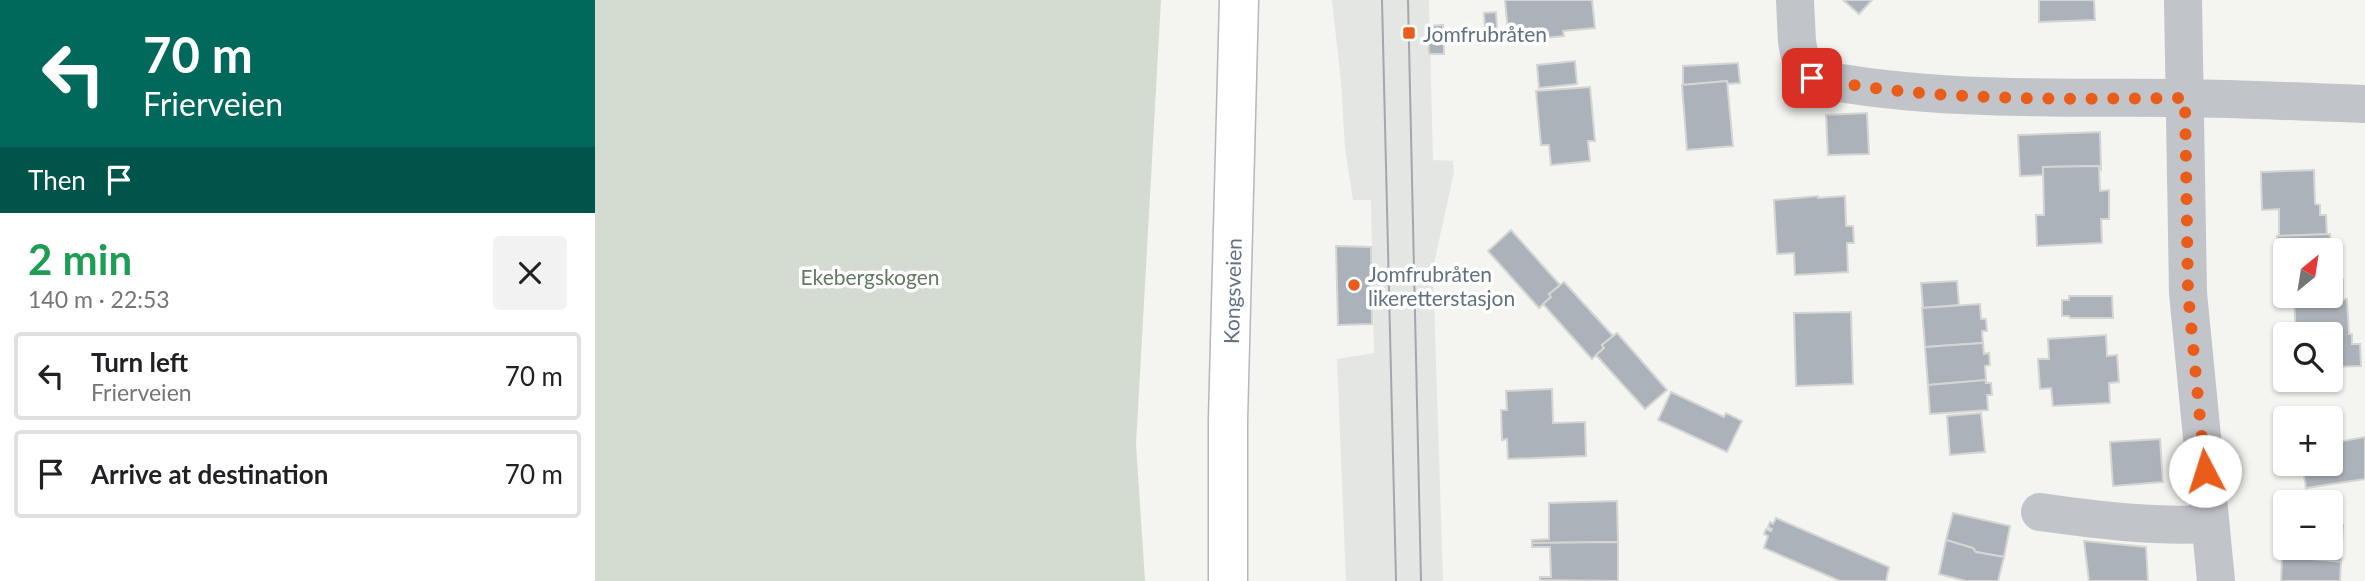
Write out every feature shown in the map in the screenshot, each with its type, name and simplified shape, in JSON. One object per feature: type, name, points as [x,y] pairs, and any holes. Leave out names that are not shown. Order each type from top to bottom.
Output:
[{"type":"main road","name":"Kongsveien","points":[[1228,581],[1228,420],[1239,0]]},
{"type":"street","points":[[1795,0],[1801,64],[1812,78],[1843,84],[2006,99],[2185,98],[2365,104]]},
{"type":"street","points":[[2183,0],[2188,293],[2216,581]]},
{"type":"street","points":[[2041,512],[2122,524],[2210,524]]},
{"type":"shaded area","points":[[1332,0],[1429,0],[1433,160],[1453,161],[1454,172],[1433,268],[1443,581],[1346,581],[1337,359],[1374,353],[1371,200],[1353,200],[1345,148]]},
{"type":"green space","name":"Ekebergskogen","points":[[595,0],[1161,0],[1136,444],[1145,581],[595,581]]},
{"type":"building","points":[[1505,0],[1592,0],[1595,28],[1563,31],[1564,36],[1509,41]]},
{"type":"building","points":[[1843,0],[1872,0],[1859,14]]},
{"type":"building","points":[[2039,0],[2094,0],[2095,20],[2039,22]]},
{"type":"building","points":[[1496,12],[1497,29],[1485,30],[1484,13]]},
{"type":"building","points":[[1443,25],[1444,54],[1429,54],[1427,26]]},
{"type":"building","points":[[1575,61],[1577,84],[1539,88],[1537,65]]},
{"type":"building","points":[[1738,63],[1740,83],[1728,84],[1727,81],[1683,85],[1683,66]]},
{"type":"building","points":[[1727,81],[1733,146],[1687,150],[1682,85]]},
{"type":"building","points":[[1590,87],[1595,141],[1588,141],[1590,161],[1551,165],[1549,145],[1541,145],[1536,91]]},
{"type":"building","points":[[1867,113],[1869,154],[1828,155],[1826,115]]},
{"type":"building","points":[[2100,132],[2101,169],[2099,166],[2043,167],[2043,175],[2020,176],[2018,135]]},
{"type":"building","points":[[2099,166],[2100,191],[2109,190],[2109,219],[2101,219],[2102,243],[2037,246],[2036,215],[2044,215],[2043,167]]},
{"type":"building","points":[[2314,170],[2315,204],[2320,205],[2320,215],[2326,215],[2327,234],[2279,236],[2279,209],[2262,210],[2261,172]]},
{"type":"building","points":[[1845,196],[1846,226],[1853,226],[1854,243],[1847,243],[1848,272],[1795,275],[1794,253],[1777,254],[1774,200]]},
{"type":"building","points":[[1511,230],[1560,285],[1539,308],[1488,251]]},
{"type":"building","points":[[2330,234],[2330,238],[2277,238]]},
{"type":"building","name":"Jomfrubråten likeretterstasjon","points":[[1336,246],[1371,247],[1372,324],[1338,325]]},
{"type":"building","points":[[1957,281],[1959,305],[1923,308],[1921,283]]},
{"type":"building","points":[[1564,282],[1613,336],[1592,359],[1543,304],[1551,297],[1549,294]]},
{"type":"building","points":[[2069,296],[2112,296],[2113,318],[2062,316],[2062,300],[2069,300]]},
{"type":"building","points":[[2343,299],[2347,299],[2352,344],[2360,344],[2361,366],[2343,367],[2343,322],[2295,322],[2294,308],[2343,308]]},
{"type":"building","points":[[1980,304],[1981,319],[1986,319],[1987,331],[1982,331],[1983,343],[1925,347],[1922,308]]},
{"type":"building","points":[[1851,312],[1853,384],[1796,386],[1794,313]]},
{"type":"building","points":[[1617,333],[1667,390],[1645,409],[1596,355],[1604,348],[1602,345]]},
{"type":"building","points":[[2106,335],[2107,356],[2117,355],[2119,382],[2109,383],[2110,403],[2053,406],[2051,388],[2040,389],[2038,359],[2049,359],[2048,339]]},
{"type":"building","points":[[1983,343],[1984,354],[1989,353],[1990,365],[1985,366],[1986,380],[1928,385],[1925,347]]},
{"type":"building","points":[[1986,380],[1986,383],[1991,383],[1992,395],[1987,395],[1988,410],[1930,414],[1928,385]]},
{"type":"building","points":[[1552,389],[1553,423],[1585,422],[1586,456],[1508,459],[1507,439],[1502,440],[1501,410],[1507,410],[1506,391]]},
{"type":"building","points":[[1671,392],[1724,417],[1726,413],[1742,421],[1727,452],[1658,420]]},
{"type":"building","points":[[1981,413],[1985,452],[1950,455],[1947,416]]},
{"type":"building","points":[[2365,437],[2365,479],[2306,488],[2304,476],[2343,476],[2343,441]]},
{"type":"building","points":[[2160,439],[2163,482],[2113,486],[2110,442]]},
{"type":"building","points":[[1617,501],[1618,542],[1532,543],[1532,540],[1549,539],[1549,503]]},
{"type":"building","points":[[1953,513],[2010,526],[2004,557],[1976,552],[1973,548],[1946,540]]},
{"type":"building","points":[[1776,518],[1889,567],[1886,581],[1840,581],[1764,548],[1768,536],[1764,534],[1766,529],[1771,531],[1768,527]]},
{"type":"building","points":[[1946,540],[1973,548],[1976,552],[2004,557],[1998,581],[1966,581],[1939,574]]},
{"type":"building","points":[[2084,541],[2146,547],[2148,581],[2089,581]]},
{"type":"building","points":[[1618,542],[1618,581],[1540,580],[1540,577],[1551,577],[1550,547],[1532,547],[1532,543]]},
{"type":"building","points":[[2282,560],[2341,562],[2340,581],[2281,581]]},
{"type":"tram line","points":[[1382,0],[1396,581]]},
{"type":"tram line","points":[[1408,0],[1421,581]]},
{"type":"place","name":"Jomfrubråten","points":[[1409,33]]},
{"type":"place","name":"Jomfrubråten likeretterstasjon","points":[[1354,285]]},
{"type":"route","points":[[1812,78],[1843,84],[2006,99],[2185,98],[2188,293],[2205,471]]}]
